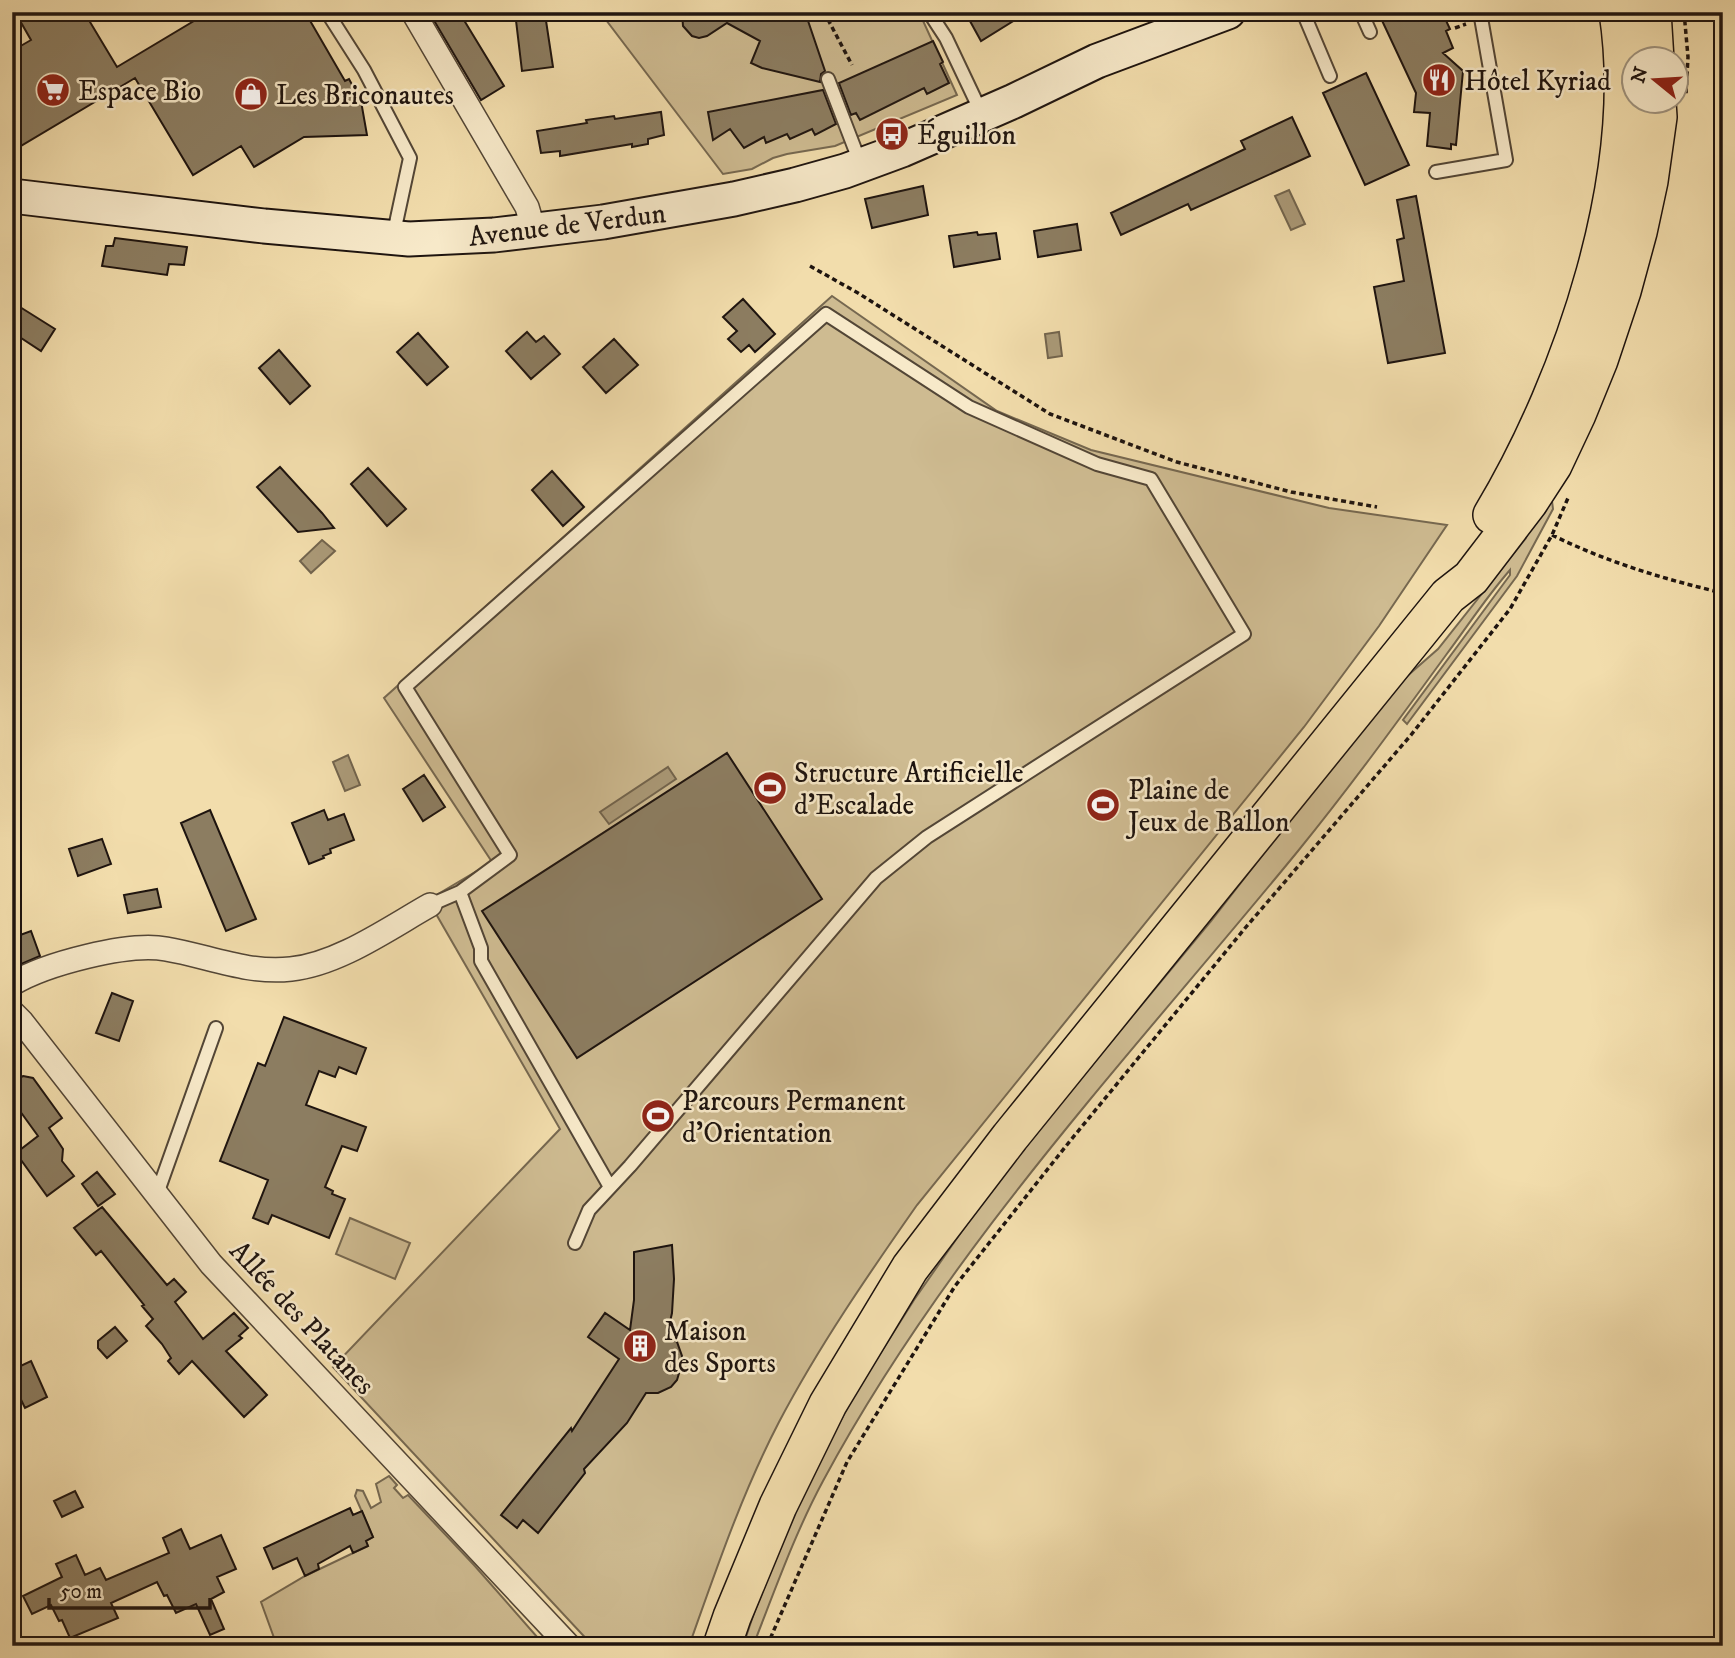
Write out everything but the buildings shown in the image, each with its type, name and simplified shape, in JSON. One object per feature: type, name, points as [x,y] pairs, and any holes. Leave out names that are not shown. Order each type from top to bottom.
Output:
[{"type":"main road","name":"Avenue de Verdun","points":[[1097,61],[1135,37],[1187,12]]},
{"type":"main road","name":"Avenue de Verdun","points":[[12,196],[264,226],[393,237],[447,239],[615,220],[734,199],[795,185],[861,165],[982,115],[1097,61],[1228,12]]},
{"type":"main road","points":[[1448,596],[1534,440],[1558,386],[1593,278],[1616,168],[1624,96],[1624,48],[1618,12]]},
{"type":"main road","points":[[1652,12],[1654,46]]},
{"type":"main road","points":[[722,1646],[778,1506],[822,1415],[910,1268],[1010,1137],[1448,596],[1471,578],[1529,502],[1553,465],[1599,360],[1622,291],[1649,181],[1658,116]]},
{"type":"street","points":[[413,12],[527,207],[534,231]]},
{"type":"street","points":[[12,984],[37,972],[125,948],[163,948],[247,969],[294,969],[339,955],[430,905]]},
{"type":"street","name":"Allée des Platanes","points":[[12,1012],[211,1264],[569,1646]]},
{"type":"lane","points":[[327,12],[364,70],[410,158],[393,237]]},
{"type":"lane","points":[[929,12],[946,38],[982,115]]},
{"type":"lane","points":[[1303,12],[1330,76]]},
{"type":"lane","points":[[1361,12],[1370,32]]},
{"type":"lane","points":[[1436,172],[1506,160],[1480,12]]},
{"type":"lane","points":[[828,79],[861,165]]},
{"type":"lane","points":[[430,905],[460,892],[510,855],[405,687],[826,314],[969,407],[1097,464],[1152,479],[1244,634],[927,837],[876,878],[589,1210],[575,1243]]},
{"type":"lane","points":[[460,892],[481,948],[481,961],[610,1187]]},
{"type":"lane","points":[[157,1194],[216,1028]]},
{"type":"path","points":[[824,12],[852,65]]},
{"type":"path","points":[[810,266],[868,299],[1049,414],[1177,462],[1291,492],[1377,507]]},
{"type":"path","points":[[767,1646],[847,1462],[955,1286],[1246,927],[1411,735],[1510,609],[1552,535],[1614,563],[1662,579],[1723,593]]},
{"type":"shaded area","points":[[600,12],[919,12],[957,95],[835,146],[787,154],[752,169],[723,174]]},
{"type":"shaded area","points":[[1289,190],[1305,224],[1291,230],[1275,196]]},
{"type":"shaded area","points":[[832,296],[997,411],[1091,450],[1329,508],[1447,525],[1379,626],[1304,727],[917,1205],[862,1284],[827,1338],[779,1422],[753,1476],[689,1646],[593,1646],[333,1367],[560,1129],[428,900],[492,862],[384,698]]},
{"type":"shaded area","points":[[1059,332],[1062,356],[1048,358],[1045,334]]},
{"type":"shaded area","points":[[1552,501],[1553,509],[1517,576],[1407,724],[1403,720],[1510,575],[1510,570],[1317,827],[1045,1155],[984,1233],[927,1313],[872,1395],[823,1481],[794,1541],[753,1646],[743,1646],[808,1481],[857,1390],[914,1300],[980,1205],[1211,921],[1389,692],[1438,649],[1526,538],[1531,519]]},
{"type":"shaded area","points":[[322,540],[335,551],[311,573],[300,561]]},
{"type":"shaded area","points":[[348,755],[360,785],[345,791],[333,762]]},
{"type":"shaded area","points":[[668,767],[676,779],[609,824],[600,812]]},
{"type":"shaded area","points":[[350,1218],[410,1243],[395,1279],[336,1254]]},
{"type":"shaded area","points":[[389,1476],[397,1485],[394,1488],[403,1498],[408,1495],[545,1646],[277,1646],[261,1602],[305,1576],[368,1546],[366,1541],[373,1537],[355,1496],[357,1490],[363,1491],[371,1508],[381,1502],[376,1484]]},
{"type":"place","name":"Hôtel Kyriad","points":[[1439,80]]},
{"type":"place","name":"Espace Bio","points":[[53,90]]},
{"type":"place","name":"Les Briconautes","points":[[251,94]]},
{"type":"place","name":"Éguillon","points":[[892,134]]},
{"type":"place","name":"Structure Artificielle d'Escalade","points":[[770,788]]},
{"type":"place","name":"Plaine de Jeux de Ballon","points":[[1103,805]]},
{"type":"place","name":"Parcours Permanent d'Orientation","points":[[658,1116]]},
{"type":"place","name":"Maison des Sports","points":[[640,1346]]}]
